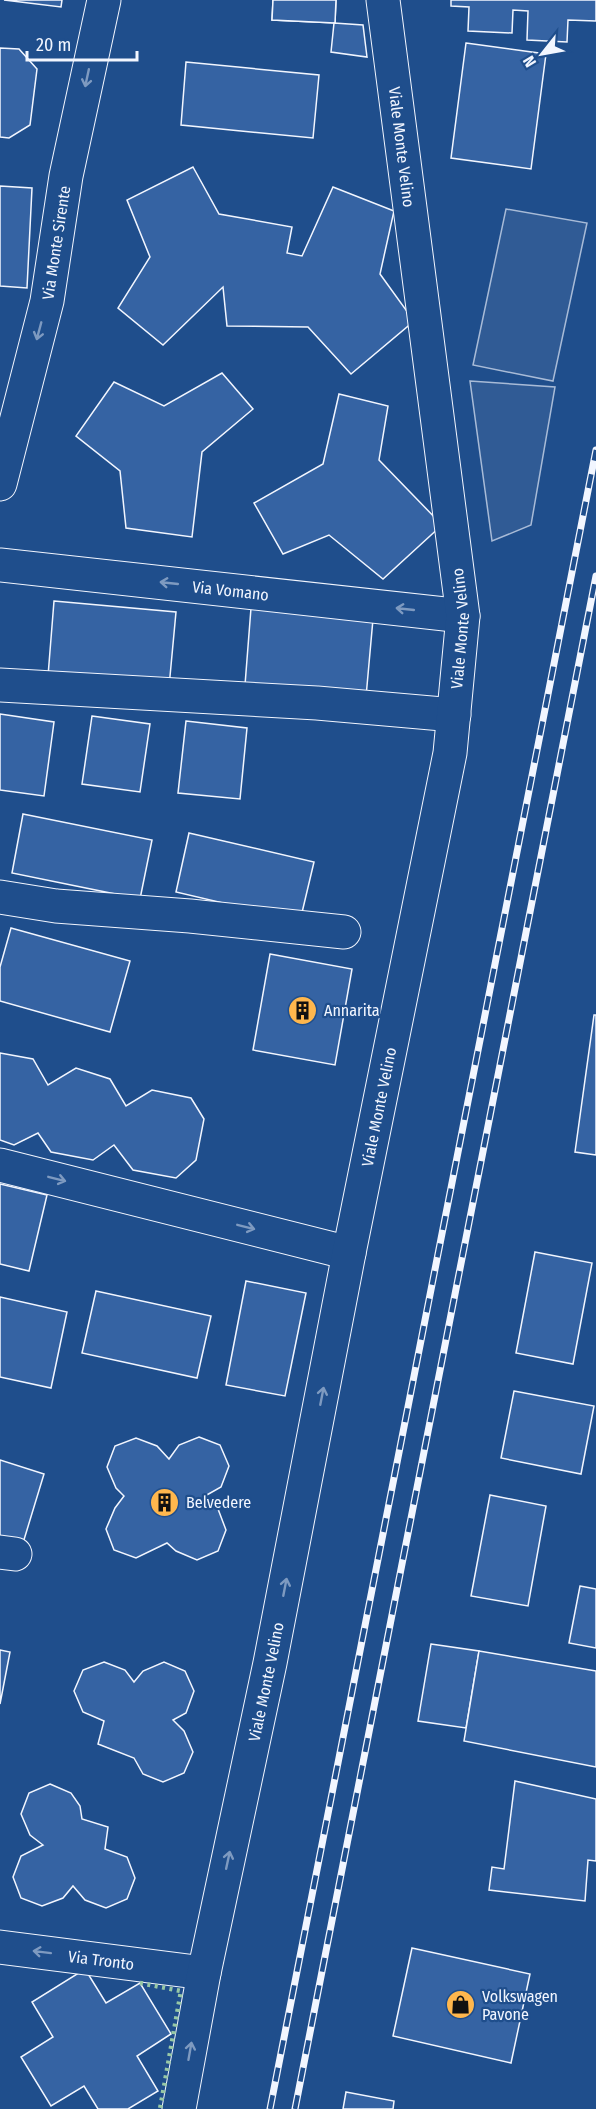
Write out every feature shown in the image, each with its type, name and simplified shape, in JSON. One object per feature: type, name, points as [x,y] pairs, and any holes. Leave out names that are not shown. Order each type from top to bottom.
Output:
[{"type":"street","name":"Via Monte Sirente","points":[[0,484],[47,301],[66,176],[104,0]]},
{"type":"street","name":"Viale Monte Velino","points":[[179,2109],[204,1973],[270,1664],[349,1253],[448,765],[454,715],[463,616],[383,0]]},
{"type":"street","name":"Via Vomano","points":[[0,565],[463,616]]},
{"type":"street","points":[[0,686],[317,703],[454,715]]},
{"type":"street","points":[[0,897],[56,906],[190,916],[344,932]]},
{"type":"street","points":[[0,1165],[349,1253]]},
{"type":"street","name":"Via Tronto","points":[[0,1947],[204,1973]]},
{"type":"shaded area","points":[[506,209],[587,223],[553,381],[473,365]]},
{"type":"shaded area","points":[[470,381],[555,387],[531,525],[492,541]]},
{"type":"building","points":[[4,0],[62,0],[61,7]]},
{"type":"building","points":[[273,0],[336,0],[335,23],[272,20]]},
{"type":"building","points":[[273,0],[336,0],[335,23],[272,20]]},
{"type":"building","points":[[451,0],[596,0],[596,21],[568,20],[567,42],[527,40],[528,11],[513,10],[512,33],[468,31],[469,7],[451,6]]},
{"type":"building","points":[[334,23],[363,25],[367,57],[331,52]]},
{"type":"building","points":[[466,43],[546,54],[531,169],[451,158]]},
{"type":"building","points":[[0,48],[19,49],[37,69],[30,125],[9,138],[0,137]]},
{"type":"building","points":[[186,62],[319,75],[313,138],[181,125]]},
{"type":"building","points":[[193,167],[219,214],[292,227],[287,253],[302,256],[333,187],[394,211],[380,274],[414,321],[351,374],[308,327],[227,326],[223,287],[163,345],[118,308],[150,257],[127,200]]},
{"type":"building","points":[[0,186],[32,188],[27,288],[0,286]]},
{"type":"building","points":[[222,373],[253,409],[202,452],[192,537],[126,528],[120,471],[76,436],[114,382],[164,406]]},
{"type":"building","points":[[339,394],[388,406],[379,460],[442,525],[383,579],[329,535],[283,554],[254,503],[323,464]]},
{"type":"building","points":[[54,601],[176,612],[169,687],[48,676]]},
{"type":"building","points":[[251,608],[373,619],[366,697],[245,685]]},
{"type":"building","points":[[0,714],[54,722],[44,796],[0,790]]},
{"type":"building","points":[[92,716],[150,724],[140,792],[82,784]]},
{"type":"building","points":[[186,721],[247,728],[240,799],[178,793]]},
{"type":"building","points":[[23,814],[152,840],[140,899],[12,873]]},
{"type":"building","points":[[189,833],[314,862],[300,921],[176,892]]},
{"type":"building","points":[[11,928],[130,961],[110,1032],[0,1001],[0,967]]},
{"type":"building","name":"Annarita","points":[[270,954],[352,969],[335,1065],[253,1050]]},
{"type":"building","points":[[594,1015],[596,1015],[596,1155],[575,1152]]},
{"type":"building","points":[[0,1053],[33,1059],[48,1085],[76,1068],[110,1079],[126,1106],[152,1090],[191,1098],[204,1119],[196,1160],[176,1178],[133,1170],[114,1145],[93,1160],[51,1152],[38,1133],[14,1145],[0,1140]]},
{"type":"building","points":[[0,1184],[47,1195],[29,1271],[0,1264]]},
{"type":"building","points":[[535,1252],[592,1263],[573,1364],[516,1353]]},
{"type":"building","points":[[246,1281],[306,1293],[285,1396],[226,1385]]},
{"type":"building","points":[[96,1291],[211,1316],[197,1378],[82,1353]]},
{"type":"building","points":[[0,1297],[67,1312],[51,1388],[0,1377]]},
{"type":"building","points":[[514,1391],[594,1406],[581,1474],[501,1458]]},
{"type":"building","name":"Belvedere","points":[[199,1437],[220,1445],[229,1466],[221,1487],[205,1496],[218,1509],[226,1530],[218,1551],[197,1560],[176,1551],[167,1543],[136,1558],[114,1550],[106,1529],[115,1508],[124,1496],[116,1488],[107,1467],[115,1446],[136,1438],[157,1446],[169,1459],[179,1445]]},
{"type":"building","points":[[0,1460],[44,1474],[23,1543],[0,1536]]},
{"type":"building","points":[[490,1495],[546,1506],[528,1606],[471,1596]]},
{"type":"building","points":[[580,1586],[596,1589],[596,1648],[569,1643]]},
{"type":"building","points":[[431,1644],[479,1651],[466,1728],[418,1721]]},
{"type":"building","points":[[0,1650],[10,1652],[0,1704]]},
{"type":"building","points":[[479,1651],[596,1671],[596,1767],[464,1741]]},
{"type":"building","points":[[104,1662],[125,1670],[134,1682],[143,1671],[164,1662],[185,1671],[194,1691],[186,1713],[173,1720],[184,1731],[193,1752],[184,1773],[163,1782],[143,1774],[134,1758],[98,1744],[104,1721],[83,1712],[74,1691],[83,1670]]},
{"type":"building","points":[[515,1781],[596,1799],[596,1861],[588,1860],[585,1901],[489,1890],[492,1867],[504,1869]]},
{"type":"building","points":[[50,1784],[71,1793],[80,1806],[82,1819],[108,1827],[105,1849],[127,1857],[135,1878],[127,1899],[106,1908],[85,1900],[73,1886],[63,1898],[42,1906],[21,1898],[13,1877],[21,1856],[43,1845],[30,1835],[21,1814],[29,1793]]},
{"type":"building","name":"Volkswagen Pavone","points":[[412,1948],[530,1974],[511,2063],[393,2036]]},
{"type":"building","points":[[85,1969],[106,2003],[140,1983],[171,2034],[137,2056],[158,2091],[128,2109],[98,2109],[84,2086],[51,2106],[21,2057],[53,2037],[32,2002]]},
{"type":"building","points":[[346,2092],[394,2101],[393,2109],[343,2109]]},
{"type":"railway","points":[[270,2109],[596,450]]},
{"type":"railway","points":[[295,2109],[596,576]]},
{"type":"hedge","points":[[140,1983],[181,1991],[160,2109]]},
{"type":"place","name":"Annarita","points":[[303,1010]]},
{"type":"place","name":"Belvedere","points":[[165,1502]]},
{"type":"place","name":"Volkswagen Pavone","points":[[461,2005]]}]
